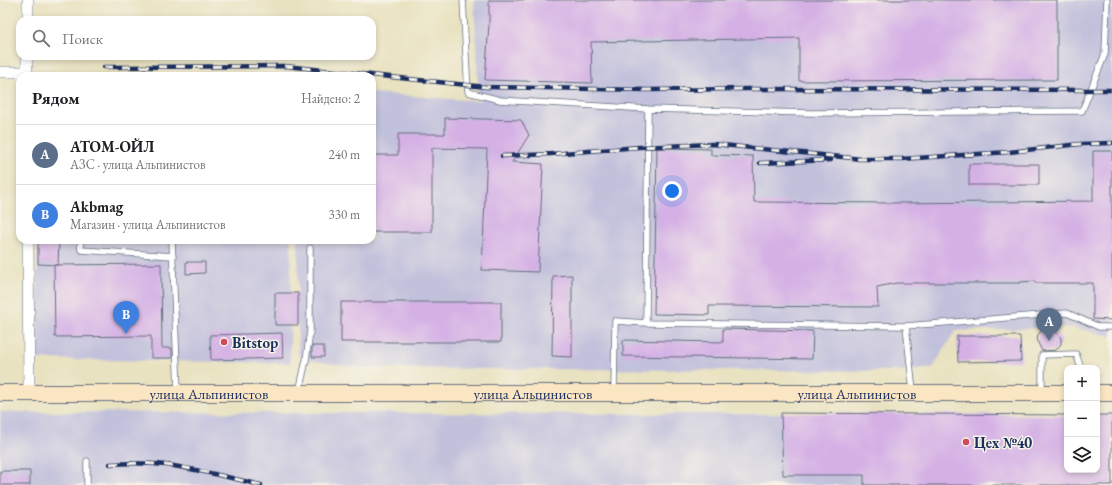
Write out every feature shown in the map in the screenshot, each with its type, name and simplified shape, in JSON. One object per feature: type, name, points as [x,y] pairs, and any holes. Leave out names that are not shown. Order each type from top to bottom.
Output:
[{"type":"main road","name":"улица Альпинистов","points":[[0,393],[1064,393]]},
{"type":"main road","points":[[1100,393],[1112,393]]},
{"type":"street","points":[[28,0],[28,16]]},
{"type":"street","points":[[27,60],[27,72]]},
{"type":"street","points":[[0,72],[16,73]]},
{"type":"street","points":[[28,244],[29,393]]},
{"type":"lane","points":[[463,0],[468,92],[500,100],[648,109],[812,113],[1082,112],[1105,54],[1107,0]]},
{"type":"lane","points":[[646,323],[648,109]]},
{"type":"lane","points":[[80,244],[81,250],[173,256]]},
{"type":"lane","points":[[172,244],[178,393]]},
{"type":"lane","points":[[299,393],[310,331],[310,248]]},
{"type":"lane","points":[[614,393],[616,321],[646,323],[906,326],[1067,313],[1099,327],[1112,327]]},
{"type":"lane","points":[[906,326],[913,393]]},
{"type":"lane","points":[[1042,393],[1042,355],[1076,354],[1079,365]]},
{"type":"lane","points":[[87,462],[87,485]]},
{"type":"shaded area","points":[[474,0],[1112,0],[1112,336],[1070,327],[955,331],[933,368],[900,371],[362,368],[306,360],[298,354],[298,244],[376,244],[376,93],[479,101]]},
{"type":"shaded area","points":[[38,244],[291,244],[290,363],[37,359]]},
{"type":"shaded area","points":[[0,412],[1064,415],[1064,473],[1100,473],[1100,415],[1112,415],[1112,485],[0,485]]},
{"type":"building","points":[[489,0],[1057,0],[1057,80],[799,81],[799,38],[591,42],[592,83],[485,80]]},
{"type":"building","points":[[445,118],[521,120],[529,135],[512,162],[543,164],[538,272],[482,270],[487,149],[432,148],[432,232],[376,232],[376,155],[398,155],[398,134],[445,134]]},
{"type":"building","points":[[657,148],[711,149],[711,155],[753,156],[754,202],[897,203],[1093,201],[1093,151],[1112,151],[1112,320],[1093,319],[1093,283],[1035,283],[1035,281],[1020,283],[897,283],[877,287],[878,307],[709,306],[709,315],[654,314]]},
{"type":"building","points":[[969,164],[1039,164],[1039,185],[969,185]]},
{"type":"building","points":[[38,244],[59,244],[58,265],[38,264]]},
{"type":"building","points":[[186,262],[205,262],[205,273],[186,274]]},
{"type":"building","points":[[161,264],[162,348],[172,348],[172,358],[151,358],[151,336],[55,337],[54,265]]},
{"type":"building","points":[[572,275],[572,357],[552,356],[553,276]]},
{"type":"building","points":[[275,293],[298,293],[298,325],[275,325]]},
{"type":"building","points":[[341,302],[501,302],[501,342],[341,342]]},
{"type":"building","points":[[723,329],[813,331],[812,359],[623,356],[623,340],[723,342]]},
{"type":"building","points":[[1043,329],[1054,330],[1061,338],[1061,344],[1056,350],[1042,351],[1038,343],[1037,336]]},
{"type":"building","points":[[282,333],[283,358],[211,360],[210,335]]},
{"type":"building","points":[[957,336],[1020,336],[1021,361],[958,362]]},
{"type":"building","points":[[312,346],[324,346],[324,357],[312,357]]},
{"type":"building","name":"Цех №40","points":[[781,413],[1064,415],[1064,473],[1100,473],[1100,415],[1112,415],[1112,485],[864,485],[864,475],[783,475]]},
{"type":"building","points":[[0,471],[30,471],[30,485],[0,485]]},
{"type":"railway","points":[[104,67],[285,66],[342,72]]},
{"type":"railway","points":[[376,76],[486,87],[647,90],[1112,90]]},
{"type":"railway","points":[[857,159],[901,159],[1009,152],[1080,144],[1112,143]]},
{"type":"railway","points":[[502,156],[551,154],[639,147],[713,144],[862,159]]},
{"type":"railway","points":[[760,163],[831,160]]},
{"type":"railway","points":[[110,464],[138,463],[166,465],[202,471],[261,485]]},
{"type":"place","name":"Akbmag","points":[[126,334]]},
{"type":"place","name":"АТОМ-ОЙЛ","points":[[1049,341]]},
{"type":"place","name":"Bitstop","points":[[224,342]]},
{"type":"place","name":"Цех №40","points":[[966,442]]}]
